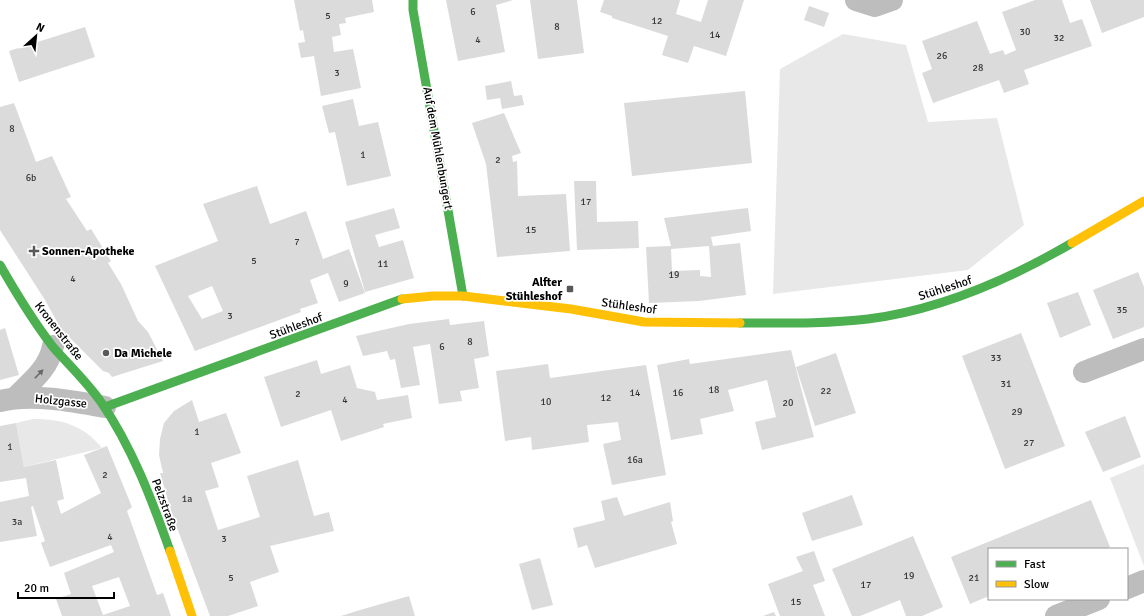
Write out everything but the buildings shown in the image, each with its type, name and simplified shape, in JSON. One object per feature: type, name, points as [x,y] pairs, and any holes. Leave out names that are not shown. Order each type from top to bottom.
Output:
[{"type":"street","name":"Auf dem Mühlenbungert","points":[[413,0],[413,10],[463,296]]},
{"type":"street","points":[[856,0],[875,6],[892,0]]},
{"type":"street","name":"Stühleshof","points":[[105,407],[290,341],[401,299],[433,296],[463,296],[571,309],[644,322],[743,324],[868,319],[930,307],[973,292],[1042,259],[1144,201]]},
{"type":"street","name":"Kronenstraße","points":[[0,265],[32,319],[105,407]]},
{"type":"street","name":"Holzgasse","points":[[8,399],[44,369],[51,358],[53,346]]},
{"type":"street","points":[[1084,372],[1144,348]]},
{"type":"street","name":"Holzgasse","points":[[8,399],[72,401],[105,407]]},
{"type":"street","name":"Pelzstraße","points":[[105,407],[137,464],[152,500],[192,616]]},
{"type":"street","points":[[1128,588],[1144,581]]},
{"type":"street","points":[[1056,616],[1096,600]]},
{"type":"shaded area","points":[[843,34],[906,45],[928,122],[997,118],[1024,225],[968,270],[773,294],[780,69]]},
{"type":"shaded area","points":[[33,419],[53,420],[71,425],[87,434],[102,448],[24,467],[16,423]]},
{"type":"shaded area","points":[[1144,464],[1144,566],[1110,478]]},
{"type":"traffic: fast","points":[[413,0],[413,10],[463,296]]},
{"type":"traffic: fast","points":[[740,323],[836,322],[895,315],[974,291],[1024,269],[1072,243]]},
{"type":"traffic: fast","points":[[0,265],[25,307],[53,347],[90,388],[112,419],[132,455],[170,551]]},
{"type":"traffic: fast","points":[[105,407],[402,299]]},
{"type":"traffic: slow","points":[[1072,243],[1144,201]]},
{"type":"traffic: slow","points":[[402,299],[433,296],[463,296],[571,309],[644,322],[740,323]]},
{"type":"traffic: slow","points":[[170,551],[192,616]]},
{"type":"place","name":"Sonnen-Apotheke","points":[[34,251]]},
{"type":"place","name":"Alfter Stühleshof","points":[[570,289]]},
{"type":"place","name":"Da Michele","points":[[106,353]]}]
